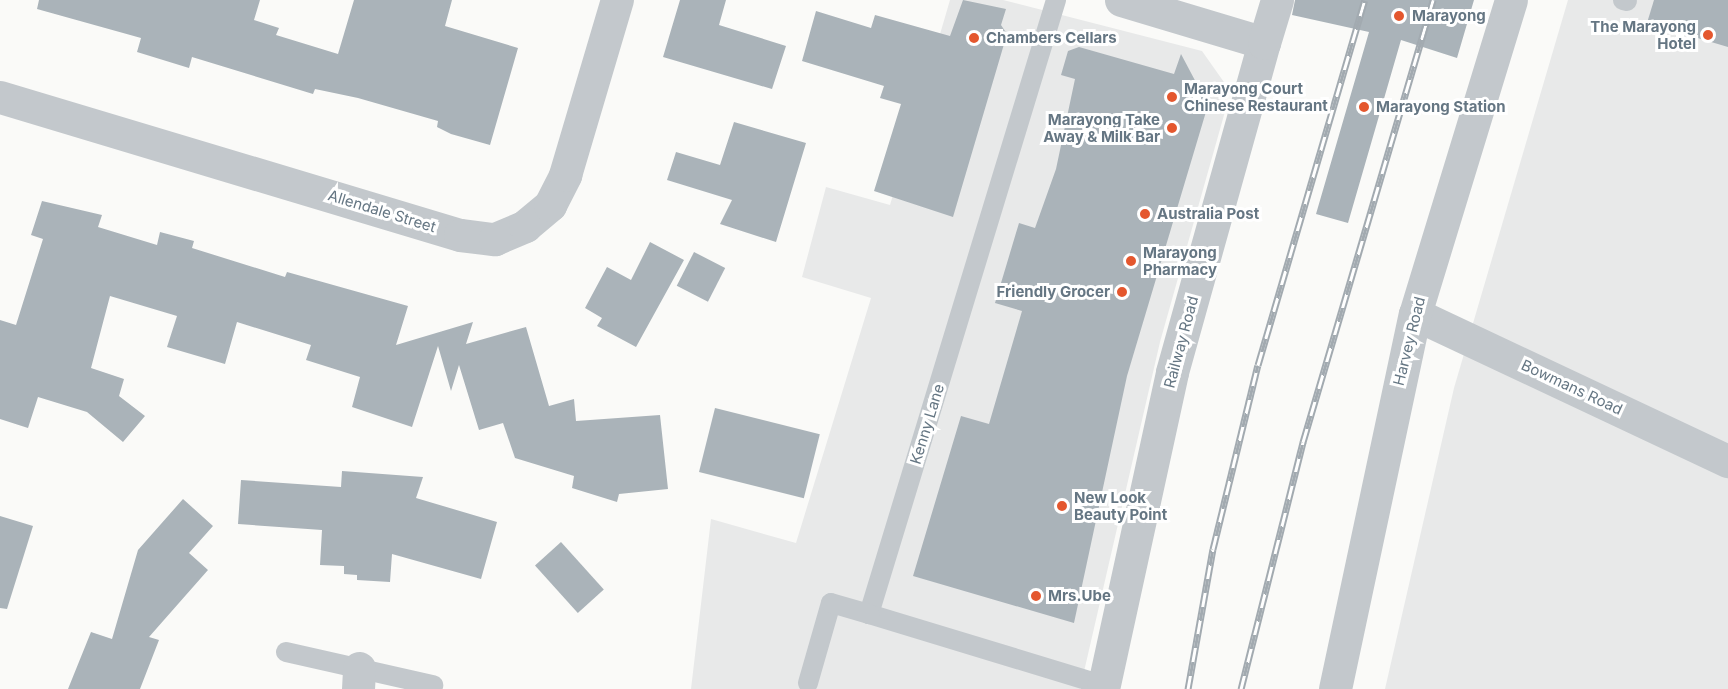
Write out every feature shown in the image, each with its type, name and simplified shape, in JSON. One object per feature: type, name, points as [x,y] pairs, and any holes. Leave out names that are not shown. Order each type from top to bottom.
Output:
[{"type":"street","name":"Allendale Street","points":[[0,97],[460,235],[495,239],[525,226],[550,205],[565,175],[617,0]]},
{"type":"street","name":"Railway Road","points":[[1103,687],[1172,372],[1277,0]]},
{"type":"street","name":"Harvey Road","points":[[1335,689],[1415,314],[1511,0]]},
{"type":"street","points":[[1139,3],[1264,43]]},
{"type":"street","name":"Bowmans Road","points":[[1415,314],[1728,461]]},
{"type":"lane","name":"Kenny Lane","points":[[869,614],[1056,0]]},
{"type":"lane","points":[[808,683],[831,603],[1103,687]]},
{"type":"lane","points":[[286,652],[359,679],[433,685]]},
{"type":"shaded area","points":[[950,0],[1003,0],[1202,51],[1226,85],[1226,108],[1160,342],[1080,689],[691,689],[711,519],[796,543],[871,298],[802,277],[826,187],[890,205]]},
{"type":"shaded area","points":[[1568,0],[1728,0],[1728,689],[1385,689],[1454,388]]},
{"type":"building","points":[[39,0],[260,0],[254,20],[279,28],[276,35],[338,54],[354,0],[452,0],[445,26],[518,48],[490,145],[451,134],[437,127],[438,121],[358,98],[315,89],[313,94],[192,57],[189,68],[137,52],[141,38],[37,9]]},
{"type":"building","points":[[680,0],[726,0],[719,25],[786,46],[772,89],[663,57]]},
{"type":"building","points":[[963,0],[1006,9],[1001,25],[1007,34],[953,217],[874,191],[901,104],[880,98],[884,86],[802,61],[816,11],[871,28],[875,15],[950,36]]},
{"type":"building","points":[[1295,0],[1474,0],[1457,58],[1401,40],[1348,223],[1316,214],[1369,32],[1292,15]]},
{"type":"building","name":"The Marayong Hotel","points":[[1654,0],[1728,0],[1728,47],[1647,23]]},
{"type":"building","points":[[1079,47],[1174,74],[1181,54],[1208,105],[1127,376],[1074,623],[913,576],[961,416],[989,424],[1022,311],[995,303],[1019,223],[1035,228],[1056,169],[1075,79],[1061,75],[1068,51]]},
{"type":"building","points":[[734,122],[806,143],[776,242],[720,224],[732,200],[667,180],[676,152],[720,165]]},
{"type":"building","points":[[42,201],[102,215],[98,227],[157,245],[160,232],[194,241],[192,248],[285,277],[287,272],[408,306],[396,345],[473,322],[466,344],[526,327],[549,406],[574,399],[576,421],[660,415],[668,489],[619,494],[617,502],[572,488],[574,476],[515,458],[503,423],[479,430],[459,365],[451,391],[438,346],[412,427],[352,407],[360,377],[306,360],[311,345],[237,322],[225,364],[167,347],[177,316],[110,296],[91,368],[124,379],[119,396],[145,416],[123,442],[87,412],[38,397],[28,428],[0,419],[0,320],[16,325],[43,239],[31,235]]},
{"type":"building","points":[[650,242],[684,260],[636,347],[597,326],[602,318],[585,308],[607,267],[631,280]]},
{"type":"building","points":[[694,252],[725,268],[708,302],[677,286]]},
{"type":"building","points":[[715,408],[820,434],[804,498],[699,472]]},
{"type":"building","points":[[342,471],[423,477],[416,498],[497,522],[481,579],[392,554],[390,582],[357,580],[357,575],[344,574],[344,566],[320,565],[322,530],[238,524],[241,480],[341,487]]},
{"type":"building","points":[[183,499],[213,526],[189,553],[208,570],[149,637],[159,640],[140,689],[68,689],[91,632],[112,639],[138,550]]},
{"type":"building","points":[[0,516],[33,526],[7,609],[0,608]]},
{"type":"building","points":[[561,542],[604,590],[578,613],[535,565]]},
{"type":"railway","points":[[1188,689],[1213,549],[1258,365],[1365,0]]},
{"type":"railway","points":[[1241,689],[1303,442],[1433,0]]},
{"type":"place","name":"Marayong","points":[[1399,16]]},
{"type":"place","name":"The Marayong Hotel","points":[[1708,35]]},
{"type":"place","name":"Chambers Cellars","points":[[974,38]]},
{"type":"place","name":"Marayong Court Chinese Restaurant","points":[[1172,97]]},
{"type":"place","name":"Marayong Station","points":[[1364,107]]},
{"type":"place","name":"Marayong Take Away & Milk Bar","points":[[1172,128]]},
{"type":"place","name":"Australia Post","points":[[1145,214]]},
{"type":"place","name":"Marayong Pharmacy","points":[[1131,261]]},
{"type":"place","name":"Friendly Grocer","points":[[1122,292]]},
{"type":"place","name":"New Look Beauty Point","points":[[1062,506]]},
{"type":"place","name":"Mrs.Ube","points":[[1036,596]]}]
